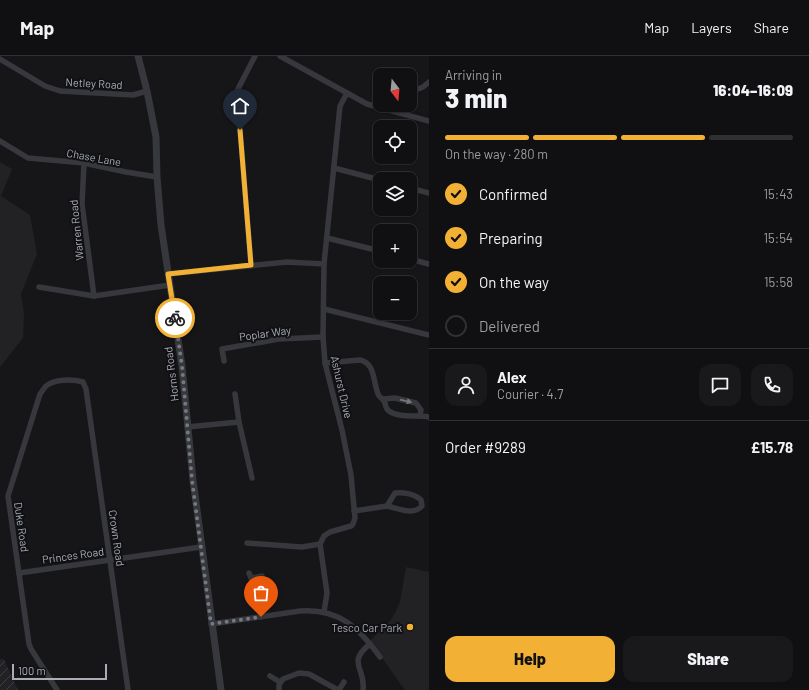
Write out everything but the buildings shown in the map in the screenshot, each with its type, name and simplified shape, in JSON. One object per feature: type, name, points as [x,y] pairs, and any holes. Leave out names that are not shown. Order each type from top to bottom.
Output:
[{"type":"street","name":"Horns Road","points":[[138,56],[156,137],[157,177],[161,226],[182,366],[201,547],[221,690]]},
{"type":"street","points":[[251,265],[237,91],[255,56]]},
{"type":"street","points":[[280,56],[367,104],[373,104]]},
{"type":"street","name":"Netley Road","points":[[0,59],[46,86],[60,91],[133,95],[147,91]]},
{"type":"street","points":[[417,89],[429,82]]},
{"type":"street","name":"Ashurst Drive","points":[[320,544],[324,536],[330,532],[347,528],[354,524],[350,475],[342,430],[325,363],[323,337],[324,264],[340,106],[347,93]]},
{"type":"street","points":[[401,112],[429,121]]},
{"type":"street","name":"Chase Lane","points":[[0,141],[28,158],[84,163],[157,177]]},
{"type":"street","name":"Warren Road","points":[[84,163],[82,204],[94,296]]},
{"type":"street","points":[[334,168],[373,178]]},
{"type":"street","points":[[417,190],[429,193]]},
{"type":"street","points":[[327,238],[373,249]]},
{"type":"street","points":[[417,261],[429,264]]},
{"type":"street","points":[[168,274],[287,262],[324,264]]},
{"type":"street","points":[[39,287],[94,296],[170,285]]},
{"type":"street","points":[[324,309],[429,335]]},
{"type":"street","name":"Poplar Way","points":[[224,361],[222,349],[279,339],[323,337]]},
{"type":"street","points":[[325,363],[360,360],[365,361],[370,366],[378,394],[383,399],[386,409],[390,412],[412,417],[420,415],[429,417]]},
{"type":"street","name":"Duke Road","points":[[57,690],[29,644],[8,493],[40,394],[45,387],[54,382],[75,380],[83,382],[86,389]]},
{"type":"street","name":"Crown Road","points":[[86,389],[128,690]]},
{"type":"street","points":[[235,394],[239,422],[252,478]]},
{"type":"street","points":[[383,399],[395,398],[416,403],[421,410],[420,415]]},
{"type":"street","points":[[188,427],[239,422]]},
{"type":"street","points":[[354,511],[387,506],[412,512],[418,511],[422,506],[421,500],[417,496],[400,492],[395,493],[387,506]]},
{"type":"street","points":[[247,543],[302,546],[320,544],[327,593],[324,612]]},
{"type":"street","name":"Princes Road","points":[[19,574],[201,547]]},
{"type":"street","points":[[261,617],[258,595],[250,575],[262,576]]},
{"type":"street","points":[[211,624],[314,610],[324,612],[346,621],[357,630],[380,657]]},
{"type":"street","points":[[363,690],[358,659],[360,652],[370,644]]},
{"type":"street","points":[[279,690],[280,682],[286,677],[299,673],[304,673],[338,690],[344,682]]},
{"type":"street","points":[[270,676],[280,682]]},
{"type":"shaded area","points":[[0,162],[12,169],[1,196],[30,215],[37,254],[21,294],[24,314],[23,338],[0,367]]},
{"type":"shaded area","name":"Tesco Car Park","points":[[406,567],[429,572],[429,690],[405,690],[370,641],[391,620],[396,611],[400,602]]},
{"type":"shaded area","points":[[0,659],[4,659],[18,690],[0,690]]},
{"type":"way so far","points":[[175,318],[182,366],[192,480],[211,624],[261,617]]},
{"type":"place","name":"Tesco Car Park","points":[[410,627]]},
{"type":"route","points":[[175,318],[168,274],[251,265],[240,130]]}]
